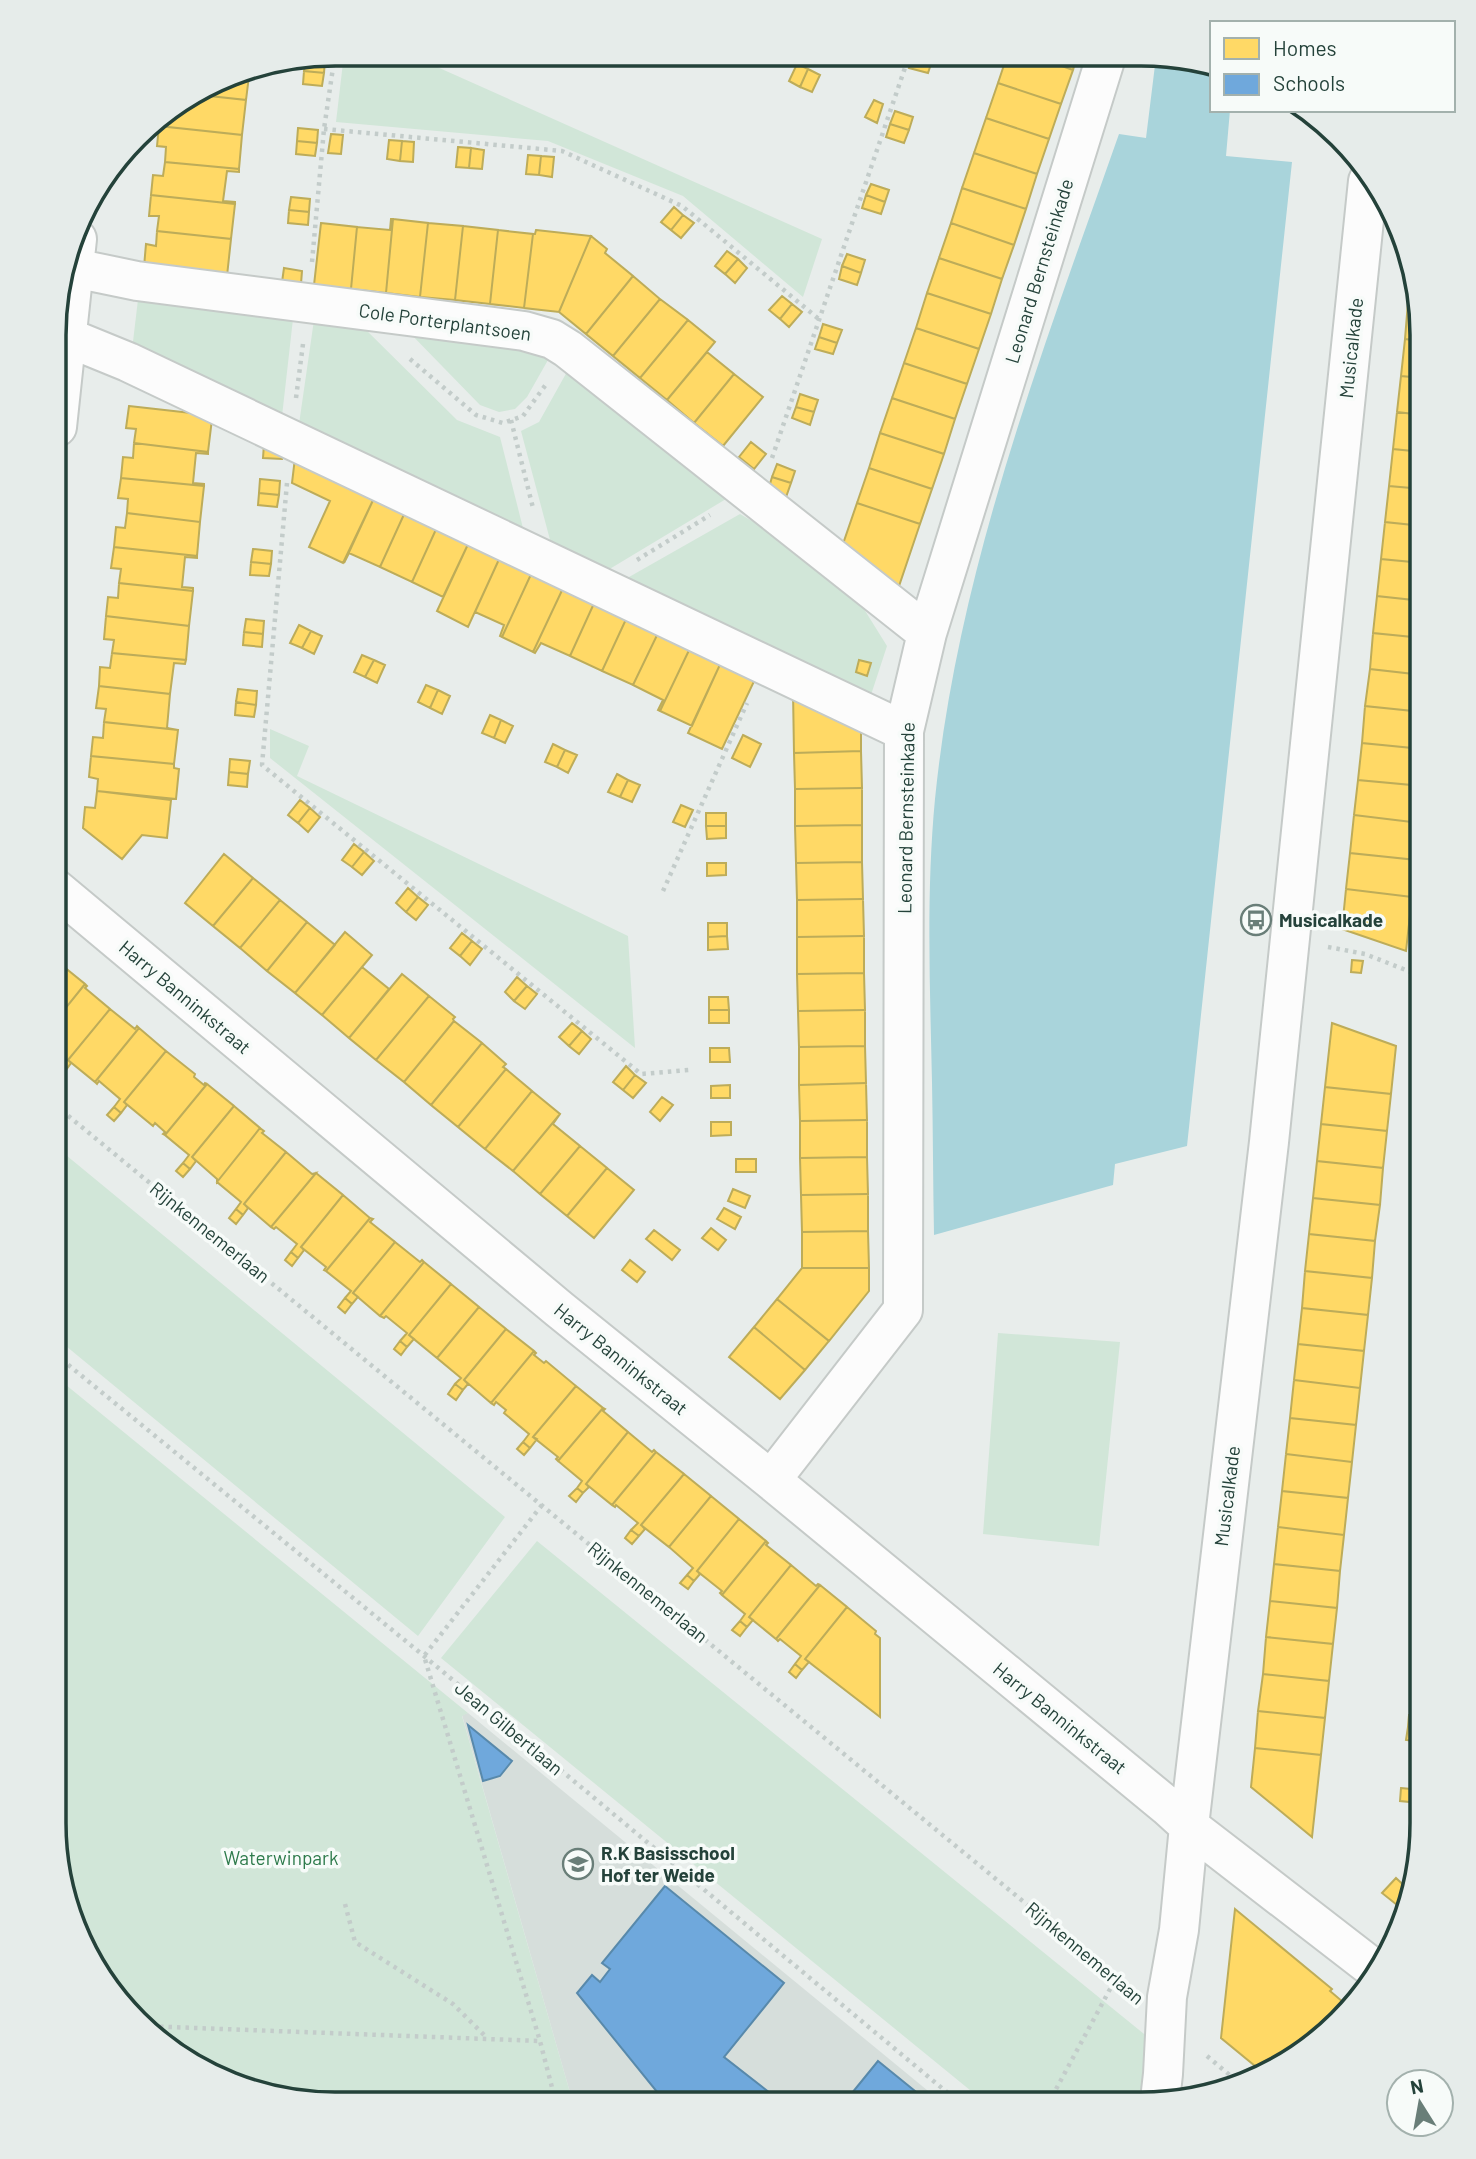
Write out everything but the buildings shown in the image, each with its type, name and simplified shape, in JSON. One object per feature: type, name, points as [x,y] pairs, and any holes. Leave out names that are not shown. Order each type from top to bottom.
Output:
[{"type":"street","name":"Leonard Bernsteinkade","points":[[771,1480],[903,1310],[904,731],[927,633],[1103,66]]},
{"type":"street","name":"Musicalkade","points":[[1161,2092],[1167,1997],[1179,1930],[1269,1142],[1367,191]]},
{"type":"street","name":"Cole Porterplantsoen","points":[[79,256],[137,281],[524,331],[552,339],[927,633]]},
{"type":"street","points":[[66,337],[128,362],[904,731]]},
{"type":"street","name":"Harry Banninkstraat","points":[[66,897],[559,1309],[771,1480],[1189,1826],[1369,1965]]},
{"type":"path","points":[[333,66],[324,129],[308,303],[291,441],[262,765],[641,1074],[689,1070]]},
{"type":"path","points":[[594,585],[750,492],[774,455],[906,66]]},
{"type":"path","points":[[324,129],[562,151],[682,206],[820,320]]},
{"type":"path","points":[[405,354],[476,415],[503,423],[523,416],[568,349]]},
{"type":"path","points":[[511,420],[547,563]]},
{"type":"path","points":[[663,891],[763,665]]},
{"type":"path","points":[[1290,940],[1365,954],[1410,971]]},
{"type":"path","name":"Rijnkennemerlaan","points":[[66,1114],[1116,1978],[1231,2076]]},
{"type":"path","name":"Jean Gilbertlaan","points":[[66,1363],[424,1656],[947,2092]]},
{"type":"path","points":[[542,1505],[424,1656],[553,2092]]},
{"type":"path","points":[[345,1904],[355,1942],[453,2004],[488,2039]]},
{"type":"path","points":[[1055,2092],[1116,1978]]},
{"type":"path","points":[[159,2027],[540,2041]]},
{"type":"shaded area","name":"R.K Basisschool Hof ter Weide","points":[[468,1713],[929,2092],[570,2092],[462,1715]]},
{"type":"green space","points":[[343,66],[435,66],[822,239],[803,297],[683,196],[548,141],[336,122]]},
{"type":"green space","points":[[139,291],[294,310],[281,425],[132,350]]},
{"type":"green space","points":[[315,313],[361,325],[457,420],[500,437],[526,540],[298,431]]},
{"type":"green space","points":[[405,328],[530,346],[548,360],[527,397],[515,409],[499,412],[480,405]]},
{"type":"green space","points":[[568,370],[726,499],[598,576],[553,551],[521,431],[539,422]]},
{"type":"green space","points":[[740,514],[823,562],[849,585],[887,646],[869,701],[622,581]]},
{"type":"green space","points":[[270,729],[309,746],[297,776],[628,936],[635,1048],[270,758]]},
{"type":"green space","points":[[66,1155],[505,1517],[418,1636],[66,1346]]},
{"type":"green space","points":[[998,1333],[1120,1342],[1099,1546],[983,1534]]},
{"type":"green space","name":"Waterwinpark","points":[[66,1385],[468,1713],[462,1716],[570,2092],[300,2090],[249,2078],[216,2065],[158,2026],[122,1987],[94,1943],[81,1910],[69,1859],[66,1824]]},
{"type":"green space","points":[[537,1541],[1149,2038],[1141,2092],[972,2092],[441,1658]]},
{"type":"water","points":[[1155,67],[1176,69],[1210,76],[1210,112],[1230,112],[1226,156],[1292,162],[1187,1146],[1115,1164],[1113,1185],[934,1235],[930,905],[932,834],[946,713],[983,544],[1007,461],[1061,297],[1119,134],[1146,138]]},
{"type":"place","name":"Musicalkade","points":[[1256,920]]},
{"type":"place","name":"R.K Basisschool Hof ter Weide","points":[[578,1864]]}]
